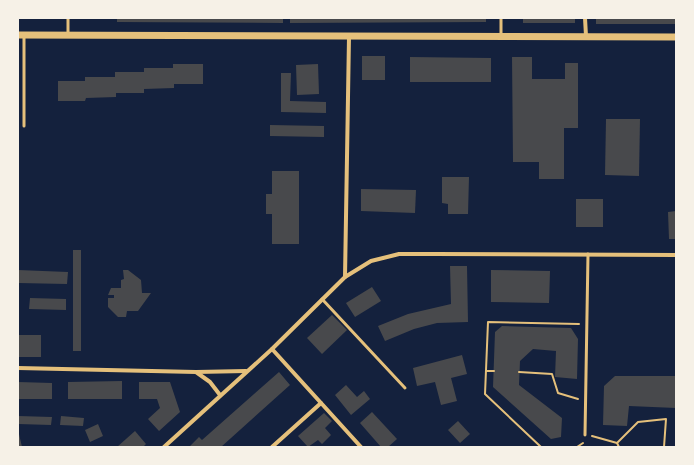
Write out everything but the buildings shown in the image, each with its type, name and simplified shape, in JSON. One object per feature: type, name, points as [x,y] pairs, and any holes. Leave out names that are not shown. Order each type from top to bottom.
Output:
[{"type":"street","points":[[586,18],[586,36]]},
{"type":"street","points":[[21,35],[676,37]]},
{"type":"street","points":[[345,277],[349,37]]},
{"type":"street","points":[[164,447],[272,349],[345,277],[371,261],[399,254],[588,254],[676,256]]},
{"type":"street","points":[[272,349],[361,447]]},
{"type":"street","points":[[18,368],[196,372],[246,371]]},
{"type":"street","points":[[196,372],[210,382],[220,395]]},
{"type":"street","points":[[272,447],[321,403]]},
{"type":"lane","points":[[68,18],[68,36]]},
{"type":"lane","points":[[501,18],[501,37]]},
{"type":"lane","points":[[21,35],[24,126]]},
{"type":"lane","points":[[585,435],[588,254]]},
{"type":"lane","points":[[322,299],[405,388]]},
{"type":"path","points":[[541,447],[485,394],[488,322],[586,324]]},
{"type":"path","points":[[486,371],[494,371]]},
{"type":"path","points":[[520,372],[552,374],[558,393],[586,402]]},
{"type":"path","points":[[617,442],[638,422],[666,419],[664,447]]},
{"type":"path","points":[[585,435],[617,442]]},
{"type":"path","points":[[617,442],[619,447]]}]
